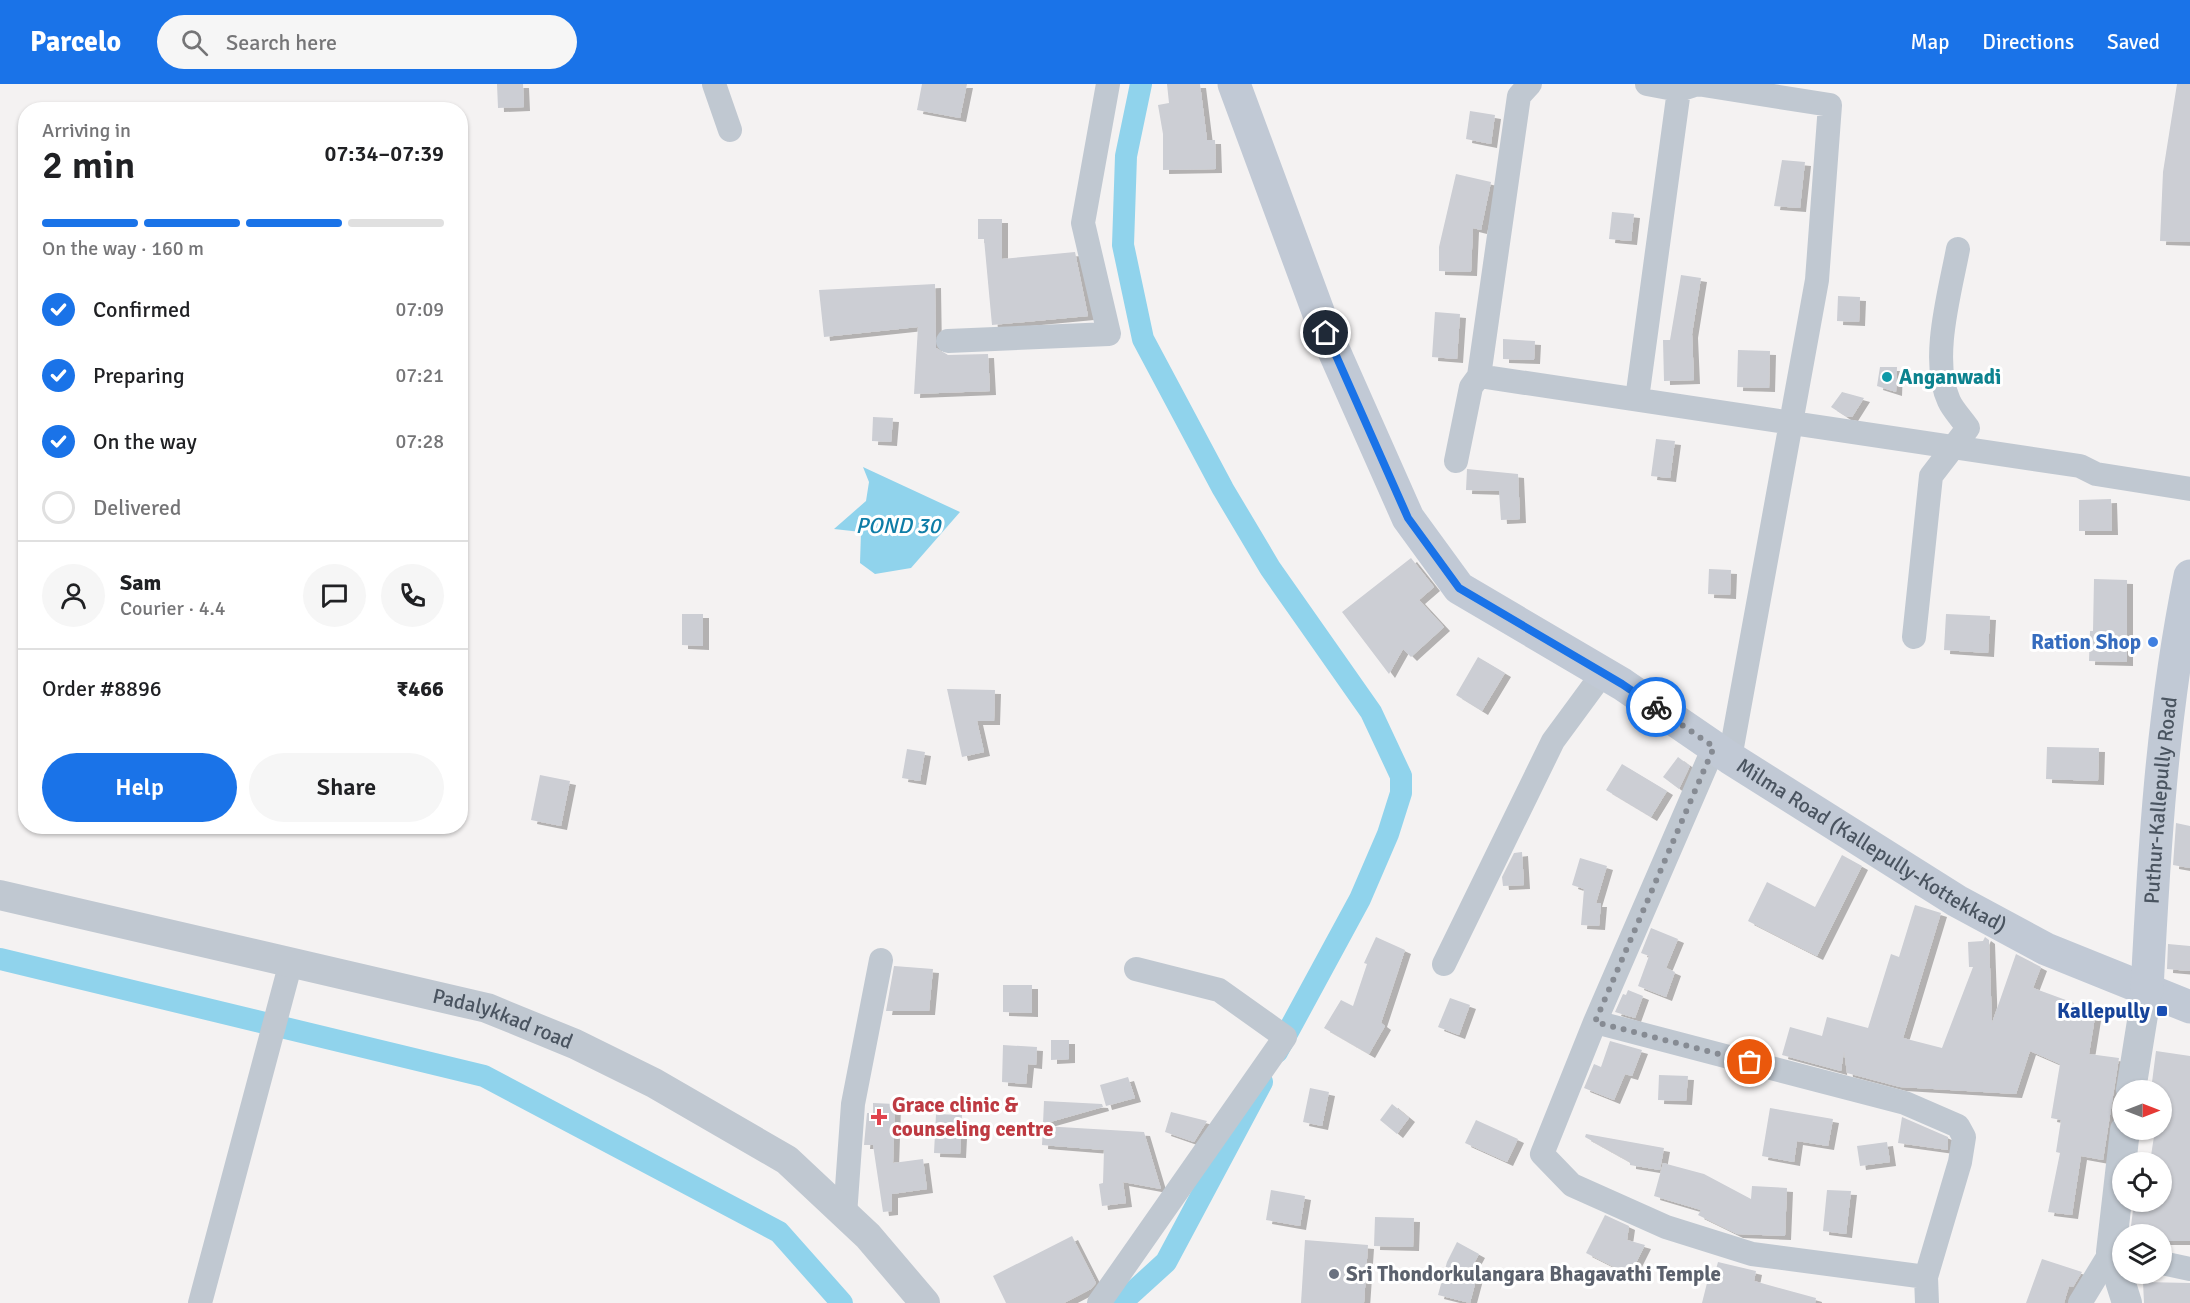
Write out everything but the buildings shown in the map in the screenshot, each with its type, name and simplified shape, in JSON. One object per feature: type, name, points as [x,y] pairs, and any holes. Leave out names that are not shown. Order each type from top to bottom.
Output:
[{"type":"main road","name":"Milma Road (Kallepully-Kottekkad)","points":[[1234,84],[1326,333],[1408,518],[1459,588],[1603,673],[1722,752],[1957,901],[2046,949],[2190,1007]]},
{"type":"main road","name":"Puthur-Kallepully Road","points":[[2147,990],[2155,820],[2176,643],[2190,576]]},
{"type":"street","points":[[714,84],[730,130]]},
{"type":"street","points":[[948,341],[1109,334],[1083,223],[1108,84]]},
{"type":"street","points":[[1456,461],[1471,387],[1479,376],[1519,96],[1530,84]]},
{"type":"street","points":[[1647,84],[1679,90],[1697,84],[1830,105],[1817,280],[1790,424],[1722,752],[1595,1022],[1542,1154],[1572,1185],[1666,1227],[1752,1254],[1926,1277]]},
{"type":"street","points":[[1637,399],[1679,90]]},
{"type":"street","points":[[1914,637],[1931,476],[1968,428],[1949,401],[1941,372],[1945,316],[1958,249]]},
{"type":"street","points":[[1479,376],[2080,466],[2096,474],[2190,489]]},
{"type":"street","points":[[1444,964],[1553,741],[1603,673]]},
{"type":"street","name":"Padalykkad road","points":[[0,895],[488,1008],[575,1044],[654,1083],[787,1160],[868,1236],[925,1303]]},
{"type":"street","points":[[845,1215],[853,1104],[881,960]]},
{"type":"street","points":[[200,1303],[291,962]]},
{"type":"street","points":[[1099,1303],[1285,1037],[1219,990],[1136,969]]},
{"type":"street","points":[[2134,1080],[2147,990]]},
{"type":"street","points":[[1595,1022],[1905,1103],[1958,1126],[1964,1137],[1960,1162],[1926,1277],[1927,1303]]},
{"type":"street","points":[[2119,1224],[2125,1140]]},
{"type":"street","points":[[2080,1303],[2112,1260]]},
{"type":"street","points":[[2172,1265],[2190,1269]]},
{"type":"street","points":[[2123,1284],[2127,1303]]},
{"type":"water","name":"POND 30","points":[[863,467],[960,512],[911,568],[875,574],[860,563],[861,532],[834,529],[866,501],[869,482]]},
{"type":"waterway","points":[[1141,84],[1126,156],[1123,245],[1143,339],[1223,489],[1270,568],[1371,712],[1401,776],[1401,793],[1388,834],[1360,899],[1277,1052]]},
{"type":"waterway","points":[[0,959],[484,1076],[779,1232],[842,1303]]},
{"type":"waterway","points":[[1121,1303],[1166,1262],[1262,1082]]},
{"type":"way so far","points":[[1656,707],[1714,747],[1595,1022],[1750,1062]]},
{"type":"place","name":"Anganwadi","points":[[1887,377]]},
{"type":"place","name":"Ration Shop","points":[[2153,642]]},
{"type":"place","name":"Kallepully","points":[[2162,1011]]},
{"type":"place","name":"Grace clinic & counseling centre","points":[[879,1117]]},
{"type":"place","name":"Sri Thondorkulangara Bhagavathi Temple","points":[[1334,1274]]},
{"type":"route","points":[[1326,333],[1408,518],[1459,588],[1622,684],[1656,707]]}]
